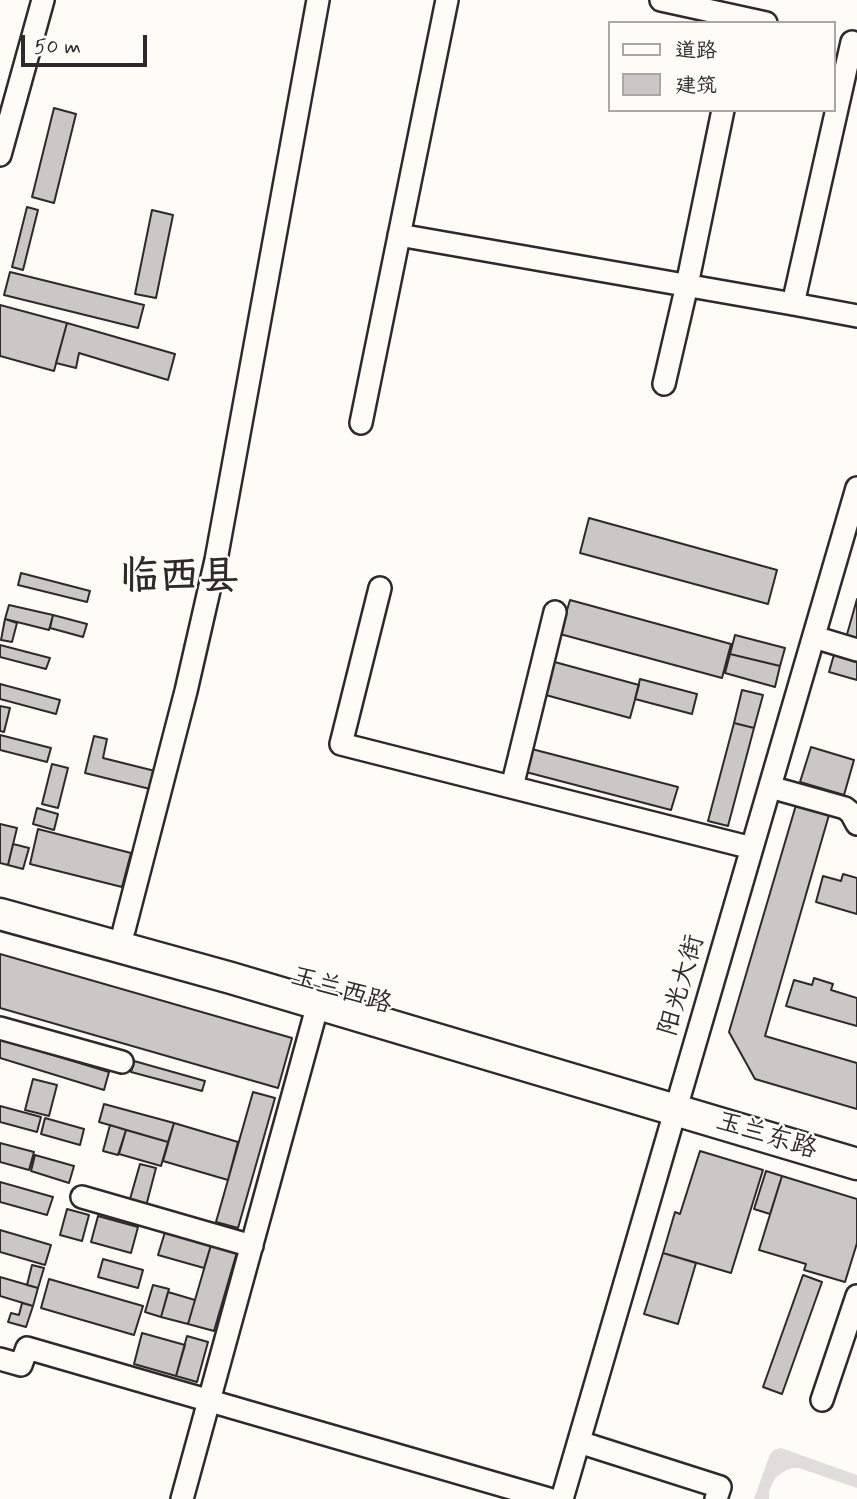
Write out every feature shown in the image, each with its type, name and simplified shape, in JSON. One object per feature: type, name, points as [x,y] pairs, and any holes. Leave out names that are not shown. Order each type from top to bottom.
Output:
[{"type":"highway","name":"玉兰西路","points":[[0,895],[236,961],[678,1102]]},
{"type":"highway","name":"玉兰西路","points":[[0,914],[678,1102]]},
{"type":"highway","name":"玉兰东路","points":[[678,1102],[857,1145]]},
{"type":"highway","name":"玉兰东路","points":[[678,1102],[857,1164]]},
{"type":"street","points":[[0,155],[43,0]]},
{"type":"street","points":[[124,930],[186,691],[216,560],[318,0]]},
{"type":"street","points":[[361,423],[447,0]]},
{"type":"street","points":[[661,0],[742,20]]},
{"type":"street","points":[[836,98],[848,41]]},
{"type":"street","points":[[664,384],[723,112]]},
{"type":"street","points":[[793,304],[833,112]]},
{"type":"street","points":[[399,235],[857,316]]},
{"type":"street","name":"阳光大街","points":[[562,1499],[857,488]]},
{"type":"street","points":[[380,588],[341,744],[752,848]]},
{"type":"street","points":[[512,787],[555,612]]},
{"type":"street","points":[[814,637],[857,650]]},
{"type":"street","points":[[770,787],[845,808],[857,824]]},
{"type":"street","points":[[182,1499],[318,1004]]},
{"type":"street","points":[[0,1028],[122,1062]]},
{"type":"street","points":[[82,1197],[252,1245]]},
{"type":"street","points":[[822,1400],[857,1296]]},
{"type":"street","points":[[0,1359],[21,1365],[27,1348],[549,1499]]},
{"type":"street","points":[[579,1442],[720,1487],[716,1499]]},
{"type":"shaded area","points":[[781,1448],[857,1475],[857,1488],[792,1468],[775,1478],[769,1491],[769,1499],[754,1499],[770,1454]]},
{"type":"building","points":[[54,108],[76,114],[54,203],[32,197]]},
{"type":"building","points":[[27,207],[38,210],[23,270],[12,267]]},
{"type":"building","points":[[152,210],[173,215],[156,298],[135,294]]},
{"type":"building","points":[[10,272],[144,305],[138,328],[4,295]]},
{"type":"building","points":[[0,305],[67,323],[54,371],[0,356]]},
{"type":"building","points":[[67,323],[175,354],[168,380],[79,353],[76,368],[56,363]]},
{"type":"building","points":[[589,518],[777,570],[768,604],[580,553]]},
{"type":"building","points":[[21,573],[90,591],[87,602],[18,585]]},
{"type":"building","points":[[857,599],[857,641],[846,638]]},
{"type":"building","points":[[570,600],[731,644],[722,678],[560,634]]},
{"type":"building","points":[[9,605],[53,615],[49,630],[5,619]]},
{"type":"building","points":[[53,615],[87,624],[83,637],[50,628]]},
{"type":"building","points":[[5,619],[17,623],[12,642],[1,640]]},
{"type":"building","points":[[735,635],[785,648],[780,666],[730,654]]},
{"type":"building","points":[[0,645],[50,658],[46,669],[0,657]]},
{"type":"building","points":[[835,651],[857,658],[857,680],[829,672]]},
{"type":"building","points":[[730,654],[780,666],[775,687],[725,673]]},
{"type":"building","points":[[551,661],[639,685],[630,718],[542,694]]},
{"type":"building","points":[[640,679],[697,694],[692,714],[635,699]]},
{"type":"building","points":[[0,684],[60,700],[56,714],[0,699]]},
{"type":"building","points":[[742,690],[763,695],[754,728],[734,723]]},
{"type":"building","points":[[0,706],[10,708],[4,732],[0,731]]},
{"type":"building","points":[[734,723],[754,728],[728,826],[708,821]]},
{"type":"building","points":[[0,735],[51,748],[47,762],[0,750]]},
{"type":"building","points":[[94,736],[107,739],[103,758],[155,771],[150,789],[85,773]]},
{"type":"building","points":[[811,747],[854,760],[844,795],[800,782]]},
{"type":"building","points":[[528,748],[678,787],[671,810],[522,771]]},
{"type":"building","points":[[52,764],[68,768],[58,808],[42,804]]},
{"type":"building","points":[[796,805],[829,815],[765,1036],[857,1063],[857,1109],[755,1079],[729,1032]]},
{"type":"building","points":[[37,808],[58,814],[54,830],[33,824]]},
{"type":"building","points":[[0,824],[17,828],[8,865],[0,863]]},
{"type":"building","points":[[38,829],[131,853],[122,887],[30,864]]},
{"type":"building","points":[[13,844],[29,848],[23,869],[8,865]]},
{"type":"building","points":[[843,874],[857,878],[857,914],[816,902],[823,876],[841,881]]},
{"type":"building","points":[[0,954],[292,1038],[278,1088],[0,1008]]},
{"type":"building","points":[[814,978],[833,984],[831,990],[857,998],[857,1026],[786,1006],[794,980],[812,985]]},
{"type":"building","points":[[0,1039],[109,1072],[104,1090],[0,1058]]},
{"type":"building","points":[[134,1061],[205,1081],[202,1091],[131,1072]]},
{"type":"building","points":[[33,1079],[57,1085],[49,1116],[25,1110]]},
{"type":"building","points":[[253,1092],[275,1098],[238,1228],[216,1222]]},
{"type":"building","points":[[104,1104],[174,1123],[168,1142],[99,1122]]},
{"type":"building","points":[[0,1106],[41,1117],[37,1132],[0,1122]]},
{"type":"building","points":[[45,1118],[84,1129],[80,1145],[41,1134]]},
{"type":"building","points":[[174,1123],[238,1142],[228,1180],[163,1161]]},
{"type":"building","points":[[110,1125],[126,1130],[118,1155],[103,1151]]},
{"type":"building","points":[[126,1130],[168,1142],[161,1166],[119,1154]]},
{"type":"building","points":[[0,1143],[34,1152],[29,1170],[0,1162]]},
{"type":"building","points":[[700,1151],[763,1170],[731,1273],[663,1253],[675,1212],[680,1214]]},
{"type":"building","points":[[35,1155],[74,1166],[69,1183],[31,1171]]},
{"type":"building","points":[[140,1164],[156,1168],[145,1210],[128,1206]]},
{"type":"building","points":[[766,1171],[782,1176],[770,1214],[754,1209]]},
{"type":"building","points":[[782,1176],[857,1199],[857,1243],[845,1282],[804,1270],[806,1264],[759,1250]]},
{"type":"building","points":[[0,1182],[53,1197],[47,1215],[0,1202]]},
{"type":"building","points":[[67,1209],[89,1215],[82,1241],[60,1235]]},
{"type":"building","points":[[98,1216],[138,1227],[131,1253],[91,1242]]},
{"type":"building","points":[[0,1230],[51,1245],[45,1265],[0,1252]]},
{"type":"building","points":[[165,1232],[211,1245],[204,1268],[158,1255]]},
{"type":"building","points":[[211,1245],[237,1252],[214,1331],[188,1324]]},
{"type":"building","points":[[663,1253],[696,1263],[678,1324],[644,1314]]},
{"type":"building","points":[[103,1259],[143,1270],[138,1288],[98,1277]]},
{"type":"building","points":[[32,1265],[44,1268],[38,1288],[27,1285]]},
{"type":"building","points":[[803,1275],[822,1282],[782,1394],[763,1387]]},
{"type":"building","points":[[0,1277],[38,1288],[33,1306],[0,1296]]},
{"type":"building","points":[[49,1279],[143,1306],[134,1335],[41,1308]]},
{"type":"building","points":[[153,1285],[169,1289],[161,1317],[145,1312]]},
{"type":"building","points":[[168,1292],[195,1300],[188,1324],[161,1317]]},
{"type":"building","points":[[22,1303],[33,1306],[26,1327],[8,1322],[11,1313],[19,1315]]},
{"type":"building","points":[[142,1333],[185,1345],[176,1376],[134,1364]]},
{"type":"building","points":[[187,1336],[208,1342],[197,1382],[176,1376]]},
{"type":"district","name":"临西县","points":[[179,580]]}]
